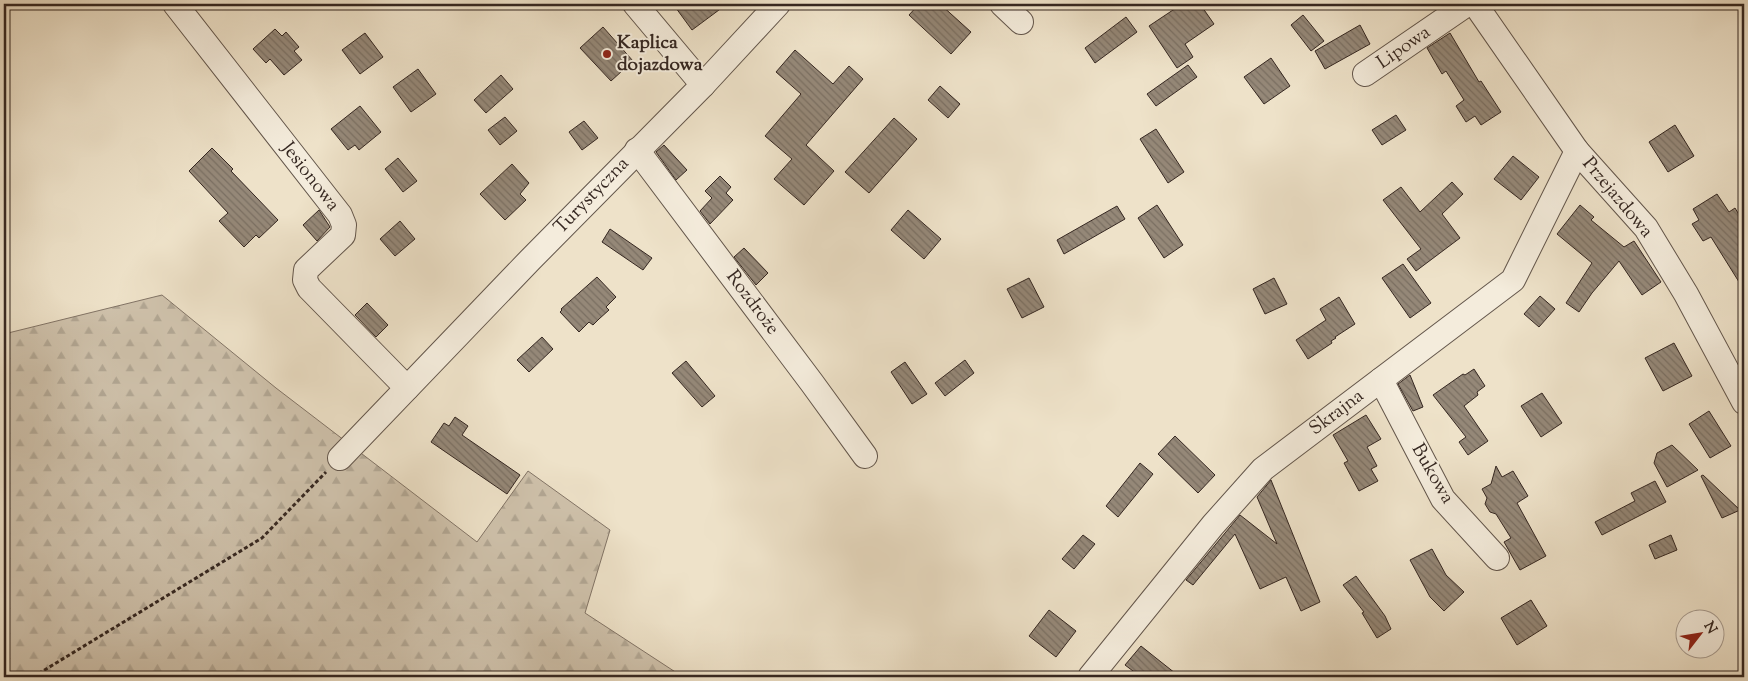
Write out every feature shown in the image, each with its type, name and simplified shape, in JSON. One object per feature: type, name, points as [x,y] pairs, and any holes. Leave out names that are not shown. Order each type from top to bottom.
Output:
[{"type":"street","name":"Jesionowa","points":[[175,4],[340,215],[344,225],[343,235],[306,270],[305,280],[309,288],[407,388]]},
{"type":"street","points":[[635,4],[703,85]]},
{"type":"street","name":"Turystyczna","points":[[340,458],[637,150],[703,85],[778,4]]},
{"type":"street","points":[[1002,4],[1021,22]]},
{"type":"street","name":"Lipowa","points":[[1365,74],[1467,4]]},
{"type":"street","name":"Przejazdowa","points":[[1475,4],[1577,150],[1646,228],[1686,294],[1744,402]]},
{"type":"street","name":"Rozdroże","points":[[637,150],[865,456]]},
{"type":"street","name":"Skrajna","points":[[1090,677],[1213,525],[1263,469],[1513,280],[1577,150]]},
{"type":"street","name":"Bukowa","points":[[1381,380],[1442,499],[1497,558]]},
{"type":"path","points":[[33,677],[262,538],[340,458]]},
{"type":"green space","points":[[162,295],[276,388],[477,542],[528,471],[610,530],[585,613],[683,677],[4,677],[4,334]]},
{"type":"building","points":[[673,4],[727,4],[692,30]]},
{"type":"building","points":[[919,4],[940,4],[971,32],[951,54],[909,15]]},
{"type":"building","points":[[1182,4],[1200,4],[1214,24],[1185,44],[1193,57],[1177,68],[1149,26]]},
{"type":"building","points":[[1303,15],[1324,41],[1311,51],[1291,25]]},
{"type":"building","points":[[1126,17],[1137,32],[1095,63],[1085,48]]},
{"type":"building","points":[[1360,25],[1370,44],[1325,69],[1315,51]]},
{"type":"building","name":"Kaplica dojazdowa","points":[[603,27],[633,61],[611,81],[580,48]]},
{"type":"building","points":[[275,29],[282,36],[286,32],[299,47],[294,51],[302,60],[284,75],[270,59],[266,63],[253,49]]},
{"type":"building","points":[[365,33],[383,57],[360,74],[342,50]]},
{"type":"building","points":[[1450,33],[1479,82],[1481,81],[1501,112],[1481,125],[1475,116],[1466,122],[1456,106],[1464,100],[1446,71],[1442,74],[1427,48]]},
{"type":"building","points":[[795,50],[833,84],[849,66],[863,79],[806,145],[834,171],[804,205],[774,179],[792,159],[765,136],[801,94],[776,72]]},
{"type":"building","points":[[1271,58],[1290,86],[1264,104],[1244,77]]},
{"type":"building","points":[[1188,65],[1197,77],[1156,106],[1147,94]]},
{"type":"building","points":[[418,69],[436,94],[411,112],[393,87]]},
{"type":"building","points":[[501,75],[513,89],[486,113],[474,100]]},
{"type":"building","points":[[940,86],[960,104],[948,118],[928,100]]},
{"type":"building","points":[[360,106],[381,132],[359,150],[355,145],[348,150],[331,129]]},
{"type":"building","points":[[1396,115],[1406,130],[1382,145],[1372,130]]},
{"type":"building","points":[[505,117],[517,131],[500,145],[488,130]]},
{"type":"building","points":[[894,118],[917,139],[869,193],[845,172]]},
{"type":"building","points":[[584,121],[598,138],[582,150],[569,132]]},
{"type":"building","points":[[1675,125],[1694,156],[1668,172],[1649,142]]},
{"type":"building","points":[[1156,129],[1184,172],[1168,183],[1140,139]]},
{"type":"building","points":[[664,145],[687,170],[676,180],[656,152]]},
{"type":"building","points":[[212,148],[233,169],[231,171],[278,220],[259,238],[256,235],[244,247],[219,221],[228,213],[189,171]]},
{"type":"building","points":[[1513,156],[1539,177],[1521,200],[1494,179]]},
{"type":"building","points":[[398,158],[417,181],[403,192],[385,169]]},
{"type":"building","points":[[512,164],[529,183],[520,194],[526,200],[505,220],[480,194]]},
{"type":"building","points":[[720,176],[731,187],[726,193],[733,200],[710,224],[700,211],[712,198],[705,191]]},
{"type":"building","points":[[1452,182],[1463,194],[1442,214],[1460,238],[1416,271],[1407,259],[1421,249],[1383,200],[1401,187],[1420,212]]},
{"type":"building","points":[[1717,194],[1729,212],[1735,208],[1744,223],[1744,290],[1711,237],[1703,241],[1692,224],[1699,220],[1693,209]]},
{"type":"building","points":[[1157,205],[1183,245],[1164,258],[1138,218]]},
{"type":"building","points":[[1580,205],[1594,217],[1591,220],[1624,247],[1634,241],[1661,282],[1642,295],[1619,261],[1579,312],[1566,303],[1592,263],[1557,234]]},
{"type":"building","points":[[1117,206],[1125,219],[1064,254],[1057,240]]},
{"type":"building","points":[[319,210],[330,227],[317,241],[303,225]]},
{"type":"building","points":[[908,210],[941,239],[924,259],[891,230]]},
{"type":"building","points":[[400,221],[415,239],[395,256],[380,239]]},
{"type":"building","points":[[610,229],[652,258],[643,270],[602,242]]},
{"type":"building","points":[[744,248],[768,273],[756,285],[734,257]]},
{"type":"building","points":[[1403,264],[1431,303],[1410,318],[1382,278]]},
{"type":"building","points":[[597,277],[616,297],[606,307],[609,310],[593,325],[589,322],[579,332],[560,312]]},
{"type":"building","points":[[1029,278],[1044,307],[1022,318],[1007,289]]},
{"type":"building","points":[[1274,278],[1287,304],[1265,314],[1253,289]]},
{"type":"building","points":[[1540,296],[1555,309],[1539,327],[1524,314]]},
{"type":"building","points":[[1339,297],[1355,324],[1335,337],[1331,341],[1332,343],[1308,359],[1296,340],[1326,320],[1320,309]]},
{"type":"building","points":[[367,303],[388,325],[376,337],[355,315]]},
{"type":"building","points":[[542,337],[553,349],[529,372],[517,360]]},
{"type":"building","points":[[1674,343],[1692,376],[1663,391],[1645,358]]},
{"type":"building","points":[[965,360],[974,373],[945,396],[935,383]]},
{"type":"building","points":[[686,361],[715,396],[702,407],[672,373]]},
{"type":"building","points":[[905,362],[927,394],[912,404],[891,372]]},
{"type":"building","points":[[1474,369],[1485,386],[1477,392],[1478,395],[1464,406],[1488,441],[1468,455],[1459,442],[1466,437],[1433,395],[1463,374],[1465,375]]},
{"type":"building","points":[[1410,375],[1423,407],[1413,411],[1398,384]]},
{"type":"building","points":[[1542,393],[1562,423],[1541,437],[1521,406]]},
{"type":"building","points":[[1709,411],[1731,446],[1710,458],[1689,424]]},
{"type":"building","points":[[1366,415],[1381,439],[1367,447],[1377,466],[1371,469],[1378,481],[1359,491],[1344,463],[1348,461],[1333,435]]},
{"type":"building","points":[[455,417],[468,426],[462,435],[520,475],[507,494],[431,442],[444,423],[449,426]]},
{"type":"building","points":[[1175,436],[1215,475],[1198,493],[1158,454]]},
{"type":"building","points":[[1672,445],[1698,470],[1667,487],[1654,463],[1657,453]]},
{"type":"building","points":[[1140,463],[1153,474],[1118,517],[1106,506]]},
{"type":"building","points":[[1496,466],[1502,477],[1513,471],[1528,496],[1517,503],[1546,556],[1520,570],[1504,542],[1511,538],[1496,514],[1490,512],[1485,504],[1487,498],[1482,489],[1491,484]]},
{"type":"building","points":[[1703,475],[1740,510],[1722,518],[1701,476]]},
{"type":"building","points":[[1271,480],[1320,602],[1301,611],[1286,577],[1260,589],[1235,534],[1193,585],[1186,580],[1240,515],[1277,544],[1257,497]]},
{"type":"building","points":[[1655,481],[1666,502],[1602,535],[1595,522],[1635,501],[1631,493]]},
{"type":"building","points":[[1083,535],[1095,544],[1074,569],[1062,559]]},
{"type":"building","points":[[1671,535],[1677,550],[1655,559],[1649,545]]},
{"type":"building","points":[[1432,549],[1446,575],[1464,592],[1444,611],[1430,597],[1410,560]]},
{"type":"building","points":[[1356,576],[1385,616],[1391,629],[1377,638],[1362,613],[1364,612],[1343,585]]},
{"type":"building","points":[[1531,600],[1547,626],[1517,645],[1501,618]]},
{"type":"building","points":[[1049,610],[1076,631],[1056,657],[1029,636]]},
{"type":"building","points":[[1141,646],[1180,677],[1141,677],[1125,665]]},
{"type":"place","name":"Kaplica dojazdowa","points":[[607,54]]}]
